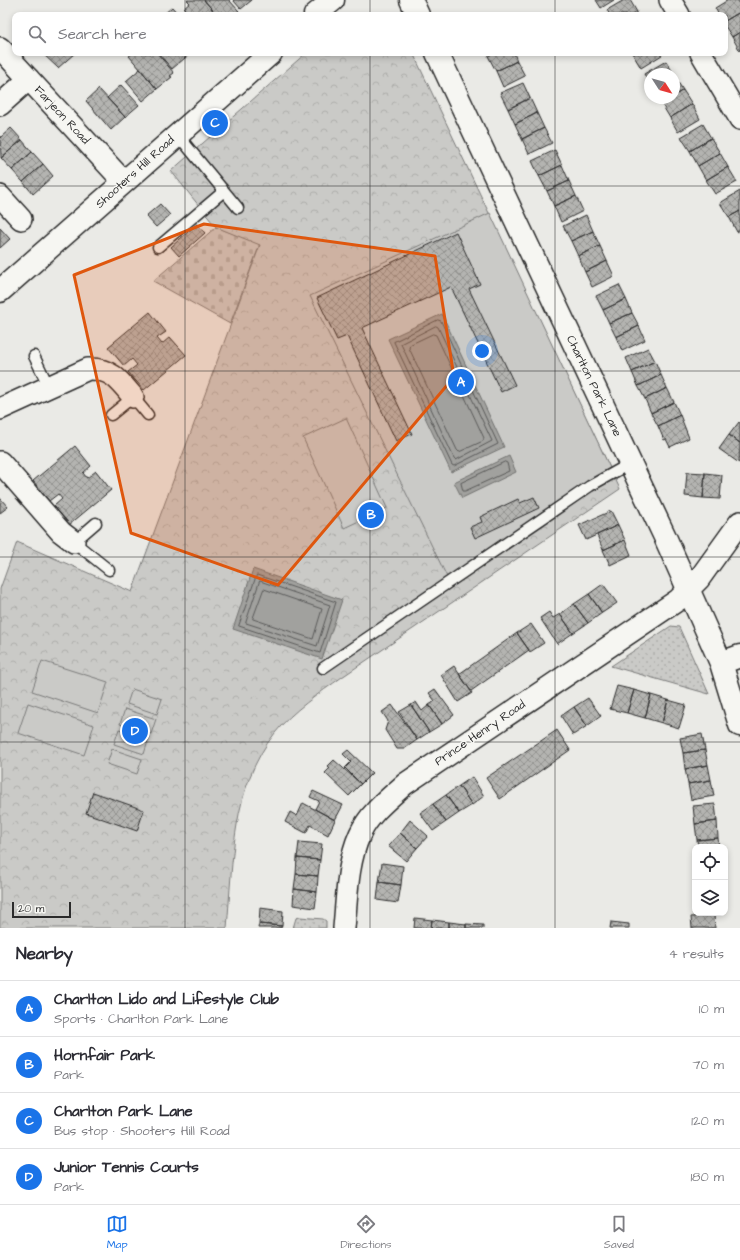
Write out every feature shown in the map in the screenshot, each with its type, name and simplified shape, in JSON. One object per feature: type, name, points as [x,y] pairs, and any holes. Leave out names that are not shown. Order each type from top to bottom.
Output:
[{"type":"street","points":[[319,12],[333,0]]},
{"type":"street","points":[[410,0],[416,12]]},
{"type":"street","points":[[670,0],[677,12]]},
{"type":"street","name":"Farjeon Road","points":[[0,48],[124,182]]},
{"type":"street","name":"Shooters Hill Road","points":[[0,291],[268,56]]},
{"type":"street","name":"Charlton Park Lane","points":[[438,56],[631,463],[688,590],[731,660],[740,725]]},
{"type":"street","points":[[703,56],[740,119]]},
{"type":"street","points":[[0,105],[29,79]]},
{"type":"street","points":[[0,196],[21,219]]},
{"type":"street","points":[[0,409],[88,369],[104,370],[116,377],[133,397]]},
{"type":"street","points":[[0,462],[61,532],[74,542]]},
{"type":"street","name":"Prince Henry Road","points":[[344,928],[352,858],[360,834],[373,815],[388,799],[405,784],[678,600],[699,579],[740,522]]},
{"type":"lane","points":[[177,134],[238,208]]},
{"type":"lane","points":[[158,247],[224,191]]},
{"type":"lane","points":[[34,356],[49,387]]},
{"type":"lane","points":[[111,415],[133,397],[148,415]]},
{"type":"lane","points":[[323,668],[590,486],[631,463]]},
{"type":"lane","points":[[96,524],[74,542],[110,570]]},
{"type":"highlighted area","points":[[204,224],[435,256],[454,377],[278,585],[131,533],[74,275]]},
{"type":"green space","points":[[303,56],[414,56],[620,489],[342,677],[307,703],[282,725],[261,754],[250,777],[242,801],[233,851],[227,928],[0,928],[0,589],[17,542],[132,592],[260,245],[216,227],[171,171]]},
{"type":"green space","points":[[490,213],[610,468],[447,577],[310,296]]},
{"type":"green space","points":[[216,227],[260,244],[230,324],[153,281]]},
{"type":"green space","points":[[346,418],[387,508],[344,528],[303,438]]},
{"type":"green space","points":[[671,626],[679,627],[709,694],[611,666]]},
{"type":"green space","points":[[42,661],[108,682],[98,713],[32,691]]},
{"type":"green space","points":[[132,689],[162,699],[157,714],[127,704]]},
{"type":"green space","points":[[28,703],[94,725],[84,755],[18,733]]},
{"type":"green space","points":[[125,709],[156,719],[151,734],[120,724]]},
{"type":"green space","points":[[119,729],[149,738],[144,754],[114,744]]},
{"type":"green space","points":[[112,749],[142,759],[137,774],[107,764]]},
{"type":"green space","points":[[296,918],[323,919],[326,921],[326,928],[293,928]]},
{"type":"water","points":[[442,314],[504,447],[451,472],[388,339]]},
{"type":"water","points":[[509,456],[516,472],[462,498],[454,482]]},
{"type":"water","points":[[253,569],[342,600],[322,659],[233,629]]},
{"type":"building","points":[[187,0],[204,0],[214,12],[187,12],[184,8],[190,3]]},
{"type":"building","points":[[204,0],[229,0],[239,11],[238,12],[214,12]]},
{"type":"building","points":[[233,0],[252,0],[241,9]]},
{"type":"building","points":[[596,0],[614,0],[601,8]]},
{"type":"building","points":[[624,0],[630,0],[637,12],[608,12],[607,10]]},
{"type":"building","points":[[728,0],[739,0],[740,12],[728,19],[728,12],[717,12],[715,8]]},
{"type":"building","points":[[172,7],[176,12],[166,12]]},
{"type":"building","points":[[740,12],[740,32],[732,37],[728,31],[728,19]]},
{"type":"building","points":[[740,32],[740,51],[732,37]]},
{"type":"building","points":[[45,56],[72,56],[58,68]]},
{"type":"building","points":[[129,56],[160,56],[174,73],[170,76],[172,77],[157,89]]},
{"type":"building","points":[[161,56],[187,56],[172,69]]},
{"type":"building","points":[[488,56],[515,56],[517,61],[496,71]]},
{"type":"building","points":[[634,56],[660,56],[641,68]]},
{"type":"building","points":[[517,61],[525,76],[503,87],[496,71]]},
{"type":"building","points":[[666,61],[670,68],[654,68]]},
{"type":"building","points":[[140,69],[157,89],[143,101],[126,81]]},
{"type":"building","points":[[523,83],[530,98],[508,109],[500,93]]},
{"type":"building","points":[[121,85],[139,105],[125,117],[107,98]]},
{"type":"building","points":[[680,85],[683,90],[680,92]]},
{"type":"building","points":[[99,89],[125,117],[111,130],[86,101]]},
{"type":"building","points":[[683,90],[692,104],[670,118],[662,104],[680,104],[680,92]]},
{"type":"building","points":[[530,98],[537,113],[515,124],[508,109]]},
{"type":"building","points":[[692,104],[700,119],[678,132],[670,118]]},
{"type":"building","points":[[537,113],[544,128],[522,139],[515,124]]},
{"type":"building","points":[[703,124],[711,138],[690,151],[681,137]]},
{"type":"building","points":[[11,128],[22,140],[1,158],[0,138]]},
{"type":"building","points":[[544,128],[552,143],[529,154],[522,139]]},
{"type":"building","points":[[711,138],[720,153],[698,166],[690,151]]},
{"type":"building","points":[[22,140],[32,152],[12,170],[1,158]]},
{"type":"building","points":[[555,150],[562,165],[539,176],[532,161]]},
{"type":"building","points":[[32,152],[43,164],[23,182],[12,170]]},
{"type":"building","points":[[720,153],[728,167],[706,180],[698,166]]},
{"type":"building","points":[[43,164],[53,176],[33,194],[23,182]]},
{"type":"building","points":[[562,165],[569,181],[547,191],[539,176]]},
{"type":"building","points":[[728,167],[737,182],[715,194],[706,180]]},
{"type":"building","points":[[569,181],[576,196],[554,206],[547,191]]},
{"type":"building","points":[[740,191],[740,211],[729,217],[720,203]]},
{"type":"building","points":[[576,196],[583,211],[561,222],[554,206]]},
{"type":"building","points":[[160,204],[170,215],[156,227],[146,216]]},
{"type":"building","points":[[740,211],[740,230],[737,232],[729,217]]},
{"type":"building","points":[[586,215],[593,231],[571,241],[563,226]]},
{"type":"building","points":[[197,224],[205,233],[179,256],[171,247]]},
{"type":"building","points":[[0,228],[10,239],[0,248]]},
{"type":"building","points":[[593,231],[600,246],[578,256],[571,241]]},
{"type":"building","points":[[456,232],[480,284],[469,289],[515,385],[501,392],[451,287],[362,328],[412,434],[396,441],[347,336],[337,340],[317,298]]},
{"type":"building","points":[[600,246],[607,261],[585,272],[578,256]]},
{"type":"building","points":[[607,261],[614,276],[592,287],[585,272]]},
{"type":"building","points":[[619,285],[626,299],[603,310],[596,296]]},
{"type":"building","points":[[626,299],[632,313],[609,323],[603,310]]},
{"type":"building","points":[[150,312],[166,332],[157,338],[162,344],[170,337],[186,355],[144,390],[128,372],[137,365],[132,359],[124,366],[108,347]]},
{"type":"building","points":[[632,313],[639,326],[616,337],[609,323]]},
{"type":"building","points":[[639,326],[645,340],[622,351],[616,337]]},
{"type":"building","points":[[648,348],[655,361],[632,372],[626,358]]},
{"type":"building","points":[[655,361],[661,375],[638,386],[632,372]]},
{"type":"building","points":[[661,375],[667,388],[645,399],[638,386]]},
{"type":"building","points":[[667,388],[674,402],[651,413],[645,399]]},
{"type":"building","points":[[674,402],[680,415],[658,426],[651,413]]},
{"type":"building","points":[[680,415],[689,438],[670,447],[666,439],[664,440],[658,426]]},
{"type":"building","points":[[739,422],[740,423],[740,443],[729,435]]},
{"type":"building","points":[[729,435],[740,443],[739,463],[719,449]]},
{"type":"building","points":[[75,446],[91,466],[83,473],[87,478],[96,471],[111,490],[69,525],[54,506],[62,499],[58,494],[49,501],[33,481]]},
{"type":"building","points":[[687,472],[705,473],[703,498],[685,496]]},
{"type":"building","points":[[705,473],[722,475],[720,499],[703,498]]},
{"type":"building","points":[[534,497],[539,508],[475,538],[470,527],[482,522],[480,517],[518,499],[520,503]]},
{"type":"building","points":[[0,498],[8,507],[0,513]]},
{"type":"building","points":[[611,511],[618,525],[586,540],[579,525]]},
{"type":"building","points":[[618,525],[625,540],[603,550],[597,535]]},
{"type":"building","points":[[625,540],[631,555],[610,565],[603,550]]},
{"type":"building","points":[[603,584],[617,603],[602,613],[589,594]]},
{"type":"building","points":[[589,594],[602,613],[588,623],[574,604]]},
{"type":"building","points":[[574,604],[588,623],[573,633],[560,614]]},
{"type":"building","points":[[549,612],[553,618],[560,614],[573,633],[557,644],[540,618]]},
{"type":"building","points":[[531,624],[544,643],[530,652],[517,633]]},
{"type":"building","points":[[517,633],[529,650],[471,691],[459,674]]},
{"type":"building","points":[[454,666],[472,693],[458,702],[441,675]]},
{"type":"building","points":[[617,686],[634,690],[627,713],[610,709]]},
{"type":"building","points":[[435,689],[454,715],[442,724],[429,705],[435,701],[429,693]]},
{"type":"building","points":[[634,690],[651,695],[645,718],[627,713]]},
{"type":"building","points":[[651,695],[668,700],[662,723],[645,718]]},
{"type":"building","points":[[588,698],[601,716],[587,726],[574,707]]},
{"type":"building","points":[[668,700],[686,705],[679,728],[662,723]]},
{"type":"building","points":[[416,702],[422,711],[429,705],[442,724],[429,732],[411,705]]},
{"type":"building","points":[[392,705],[417,740],[404,749],[397,749],[385,730],[388,721],[382,712]]},
{"type":"building","points":[[411,705],[429,732],[417,740],[399,712]]},
{"type":"building","points":[[574,707],[587,726],[573,735],[561,716]]},
{"type":"building","points":[[557,730],[570,750],[500,799],[486,778]]},
{"type":"building","points":[[702,734],[705,750],[683,753],[680,738]]},
{"type":"building","points":[[348,750],[372,773],[361,784],[345,768],[351,762],[343,754]]},
{"type":"building","points":[[705,750],[708,765],[685,769],[683,753]]},
{"type":"building","points":[[334,760],[361,784],[349,796],[325,773],[330,768],[328,766]]},
{"type":"building","points":[[708,765],[711,780],[688,784],[685,769]]},
{"type":"building","points":[[472,777],[484,796],[472,805],[459,786]]},
{"type":"building","points":[[711,780],[714,796],[691,800],[688,784]]},
{"type":"building","points":[[459,786],[472,805],[459,813],[446,795]]},
{"type":"building","points":[[313,791],[343,805],[335,820],[315,809],[319,801],[310,797]]},
{"type":"building","points":[[93,792],[144,810],[137,831],[86,813]]},
{"type":"building","points":[[446,795],[459,813],[446,822],[433,804]]},
{"type":"building","points":[[303,803],[335,820],[328,835],[310,825],[306,833],[285,822],[290,812],[297,816]]},
{"type":"building","points":[[433,804],[446,822],[433,831],[420,813]]},
{"type":"building","points":[[715,804],[717,821],[695,824],[693,806]]},
{"type":"building","points":[[410,820],[428,836],[417,848],[400,833]]},
{"type":"building","points":[[717,821],[718,838],[697,840],[695,824]]},
{"type":"building","points":[[400,833],[417,848],[406,861],[388,846]]},
{"type":"building","points":[[718,838],[719,844],[698,844],[697,840]]},
{"type":"building","points":[[299,842],[322,844],[320,860],[297,858]]},
{"type":"building","points":[[297,858],[320,860],[318,876],[296,874]]},
{"type":"building","points":[[382,863],[403,866],[401,885],[379,882]]},
{"type":"building","points":[[296,874],[318,876],[317,892],[294,889]]},
{"type":"building","points":[[379,882],[401,885],[398,903],[377,900]]},
{"type":"building","points":[[294,889],[317,892],[315,908],[293,905]]},
{"type":"building","points":[[260,908],[283,911],[282,926],[259,924]]},
{"type":"building","points":[[714,916],[715,928],[692,928],[691,917]]},
{"type":"building","points":[[415,918],[432,920],[431,928],[414,928]]},
{"type":"building","points":[[432,920],[449,922],[449,928],[431,928]]},
{"type":"building","points":[[449,922],[466,924],[466,928],[449,928]]},
{"type":"building","points":[[611,922],[629,924],[629,928],[610,928]]},
{"type":"building","points":[[259,924],[282,926],[281,928],[258,928]]},
{"type":"building","points":[[466,924],[483,925],[483,928],[466,928]]},
{"type":"place","name":"Charlton Park Lane","points":[[215,123]]},
{"type":"place","name":"Charlton Lido and Lifestyle Club","points":[[461,382]]},
{"type":"place","name":"Hornfair Park","points":[[371,515]]},
{"type":"place","name":"Junior Tennis Courts","points":[[135,731]]}]
